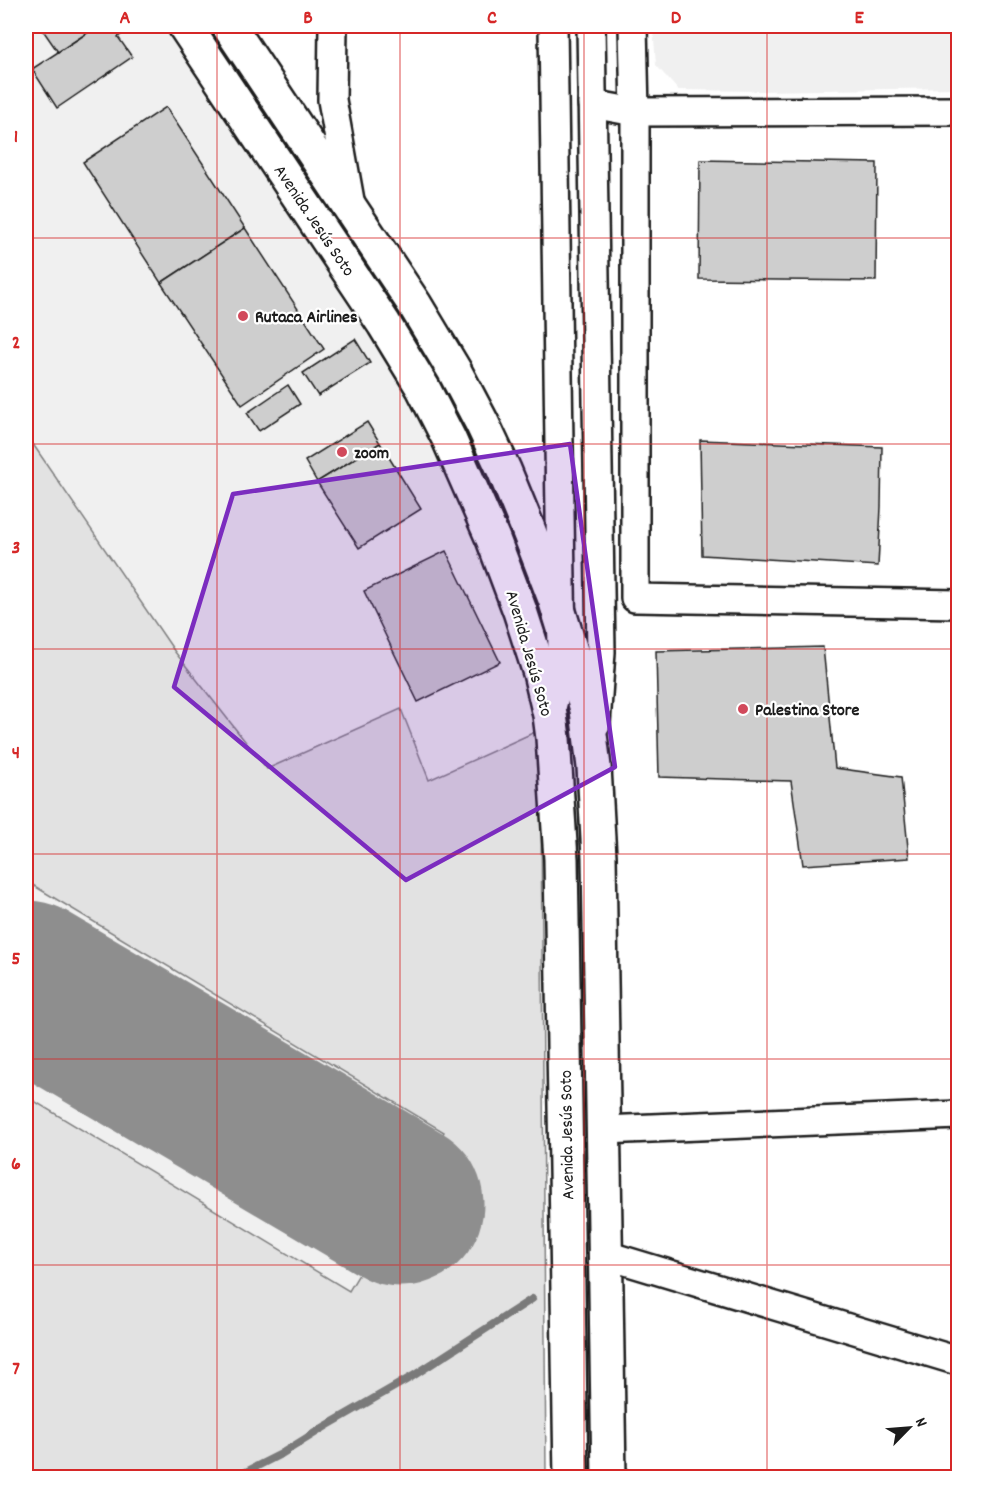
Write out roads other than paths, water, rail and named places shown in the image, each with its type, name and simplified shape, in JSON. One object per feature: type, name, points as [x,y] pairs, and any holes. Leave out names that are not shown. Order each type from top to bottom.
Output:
[{"type":"main road","name":"Avenida Jesús Soto","points":[[185,26],[384,324],[423,388],[462,466],[493,539],[540,673],[550,715],[556,781],[562,906],[571,1478]]},
{"type":"main road","name":"Avenida Jesús Soto","points":[[229,26],[415,305],[454,370],[504,470],[527,525],[575,663],[587,711],[594,767],[599,857],[602,930],[609,1478]]},
{"type":"street","points":[[333,26],[332,100],[352,210]]},
{"type":"street","points":[[550,715],[560,681],[562,652],[553,26]]},
{"type":"street","points":[[591,26],[601,652],[594,767]]},
{"type":"street","points":[[633,26],[635,598],[958,604]]},
{"type":"street","points":[[592,104],[635,112],[958,111]]},
{"type":"street","points":[[604,1130],[958,1115]]},
{"type":"street","points":[[606,1255],[958,1361]]},
{"type":"waterway","points":[[234,1478],[281,1454],[413,1376],[532,1299]]},
{"type":"place","name":"Rutaca Airlines","points":[[243,316]]},
{"type":"place","name":"zoom","points":[[342,452]]},
{"type":"place","name":"Palestina Store","points":[[743,709]]}]
